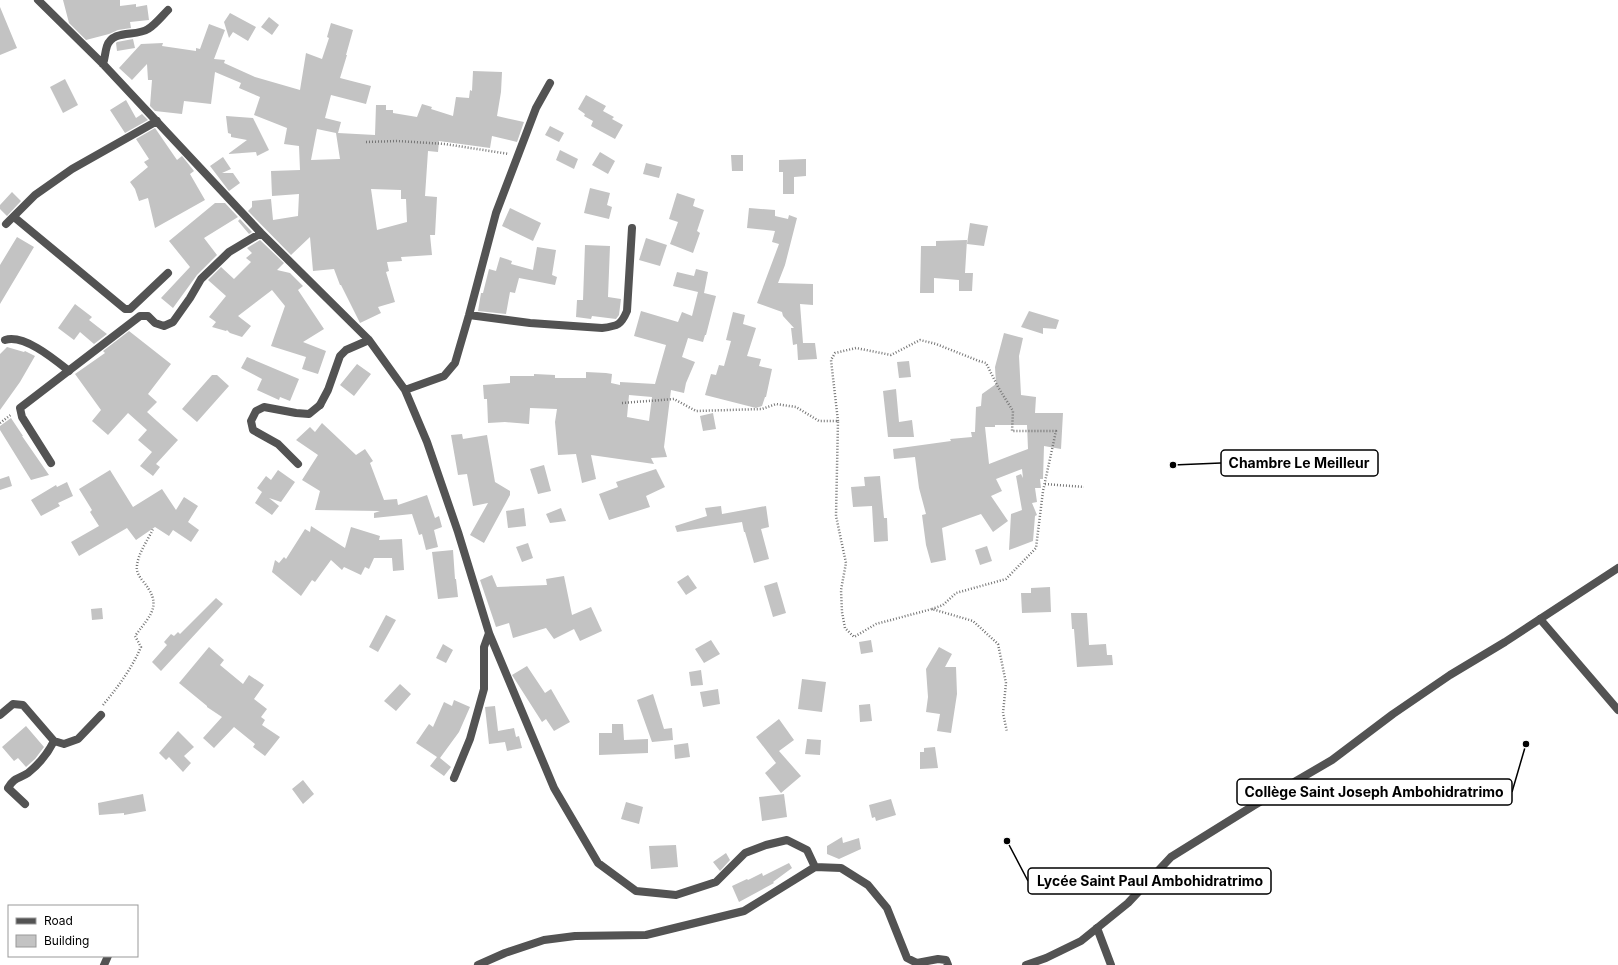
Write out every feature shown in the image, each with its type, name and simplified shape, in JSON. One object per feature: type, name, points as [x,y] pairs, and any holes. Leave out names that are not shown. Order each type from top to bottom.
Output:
[{"type":"street","points":[[38,0],[103,64],[261,233],[369,340],[405,390],[427,442],[451,509],[489,634],[554,788],[598,862],[636,891],[676,895],[716,882],[745,853],[766,845],[787,840],[807,850],[815,867]]},
{"type":"street","points":[[103,64],[107,45],[111,39],[117,36],[139,33],[148,29],[168,10]]},
{"type":"street","points":[[405,390],[444,376],[455,363],[496,213],[536,108],[550,83]]},
{"type":"street","points":[[6,224],[36,195],[72,169],[157,121]]},
{"type":"street","points":[[14,216],[125,309],[130,309],[168,273]]},
{"type":"street","points":[[469,315],[530,323],[602,328],[622,322],[627,311],[632,228]]},
{"type":"street","points":[[51,463],[22,417],[20,408],[140,316],[148,316],[155,323],[164,326],[173,322],[201,279],[229,252],[261,233]]},
{"type":"street","points":[[4,340],[10,338],[22,341],[50,356],[69,371]]},
{"type":"street","points":[[298,464],[278,444],[253,430],[251,421],[256,411],[264,407],[309,414],[320,405],[328,390],[340,356],[346,350],[369,340]]},
{"type":"street","points":[[1026,965],[1046,958],[1081,941],[1128,903],[1171,856],[1332,760],[1393,714],[1450,675],[1618,568]]},
{"type":"street","points":[[1540,619],[1618,710]]},
{"type":"street","points":[[454,778],[470,740],[484,689],[484,647],[489,634]]},
{"type":"street","points":[[0,715],[13,704],[23,705],[54,741],[64,744],[78,739],[101,715]]},
{"type":"street","points":[[25,804],[8,788],[12,780],[27,773],[48,753],[54,741]]},
{"type":"street","points":[[478,965],[506,952],[544,940],[575,936],[646,935],[744,911],[815,867],[841,868],[868,885],[887,908],[907,958],[917,963],[938,959],[946,960],[948,965]]},
{"type":"street","points":[[1098,928],[1111,965]]},
{"type":"path","points":[[366,142],[397,141],[445,144],[518,156]]},
{"type":"path","points":[[920,340],[936,344],[986,363],[998,387],[1013,411],[1012,431],[1056,431],[1045,484],[1036,548],[1006,579],[956,593],[943,605],[876,624],[854,637],[845,628],[842,612],[841,590],[846,563],[836,516],[838,421],[831,360],[835,353],[856,348],[891,355],[920,340]]},
{"type":"path","points":[[622,403],[674,399],[696,411],[762,409],[776,404],[796,407],[819,421],[838,421]]},
{"type":"path","points":[[1045,484],[1084,487]]},
{"type":"path","points":[[101,715],[100,710],[119,686],[139,653],[141,647],[135,636],[152,612],[154,601],[151,590],[139,576],[136,566],[153,529]]},
{"type":"path","points":[[932,608],[973,621],[998,644],[1006,683],[1003,713],[1007,732]]},
{"type":"building","points":[[63,0],[120,0],[120,6],[136,4],[136,7],[147,5],[149,20],[130,22],[131,28],[118,30],[86,40],[69,23]]},
{"type":"building","points":[[0,7],[17,48],[0,55]]},
{"type":"building","points":[[230,13],[256,27],[248,41],[233,32],[229,38],[224,22]]},
{"type":"building","points":[[269,17],[279,25],[272,35],[261,27]]},
{"type":"building","points":[[331,23],[353,30],[340,78],[371,86],[366,104],[331,95],[325,118],[341,122],[338,133],[375,135],[376,105],[386,105],[386,110],[393,110],[393,113],[417,117],[422,104],[432,107],[431,109],[453,116],[456,97],[469,98],[470,90],[472,91],[473,71],[502,72],[501,92],[497,116],[524,122],[517,142],[492,136],[490,148],[439,141],[438,152],[428,151],[425,196],[437,197],[435,235],[430,235],[432,255],[401,257],[402,261],[387,262],[389,271],[386,272],[395,302],[378,307],[381,313],[360,323],[340,285],[334,269],[313,271],[310,237],[291,255],[248,211],[252,207],[252,201],[271,199],[273,220],[298,216],[299,194],[272,196],[271,171],[300,170],[299,146],[284,144],[287,128],[254,115],[260,97],[239,88],[241,83],[215,72],[211,104],[184,101],[182,114],[155,111],[150,106],[152,80],[148,80],[147,64],[132,80],[119,68],[141,44],[163,43],[162,46],[196,51],[196,48],[200,49],[209,24],[225,30],[214,59],[225,60],[224,63],[255,77],[300,90],[306,53],[322,59],[329,38],[327,37]],"holes":[[[317,129],[336,133],[340,159],[311,160]],[[371,189],[401,190],[401,199],[406,199],[407,222],[377,230]]]},
{"type":"building","points":[[133,39],[135,48],[117,51],[117,42]]},
{"type":"building","points":[[65,79],[78,105],[63,113],[50,87]]},
{"type":"building","points":[[586,95],[606,106],[603,111],[614,117],[612,119],[623,125],[615,139],[591,126],[593,121],[584,116],[585,114],[578,109]]},
{"type":"building","points":[[126,100],[136,118],[142,114],[148,120],[125,133],[110,110]]},
{"type":"building","points":[[226,116],[253,118],[269,150],[257,156],[256,152],[228,154],[247,140],[231,137],[231,134],[228,133]]},
{"type":"building","points":[[550,126],[564,133],[559,142],[545,135]]},
{"type":"building","points":[[155,128],[177,160],[182,156],[194,171],[190,174],[205,200],[155,228],[148,198],[139,201],[135,189],[130,182],[148,167],[144,162],[149,159],[136,139]]},
{"type":"building","points":[[560,150],[578,159],[574,169],[556,160]]},
{"type":"building","points":[[600,152],[615,161],[608,174],[592,165]]},
{"type":"building","points":[[731,155],[743,155],[743,171],[732,171]]},
{"type":"building","points":[[223,157],[231,169],[222,173],[233,173],[240,183],[229,191],[210,166]]},
{"type":"building","points":[[806,159],[806,176],[794,177],[794,194],[783,194],[783,172],[779,172],[779,160]]},
{"type":"building","points":[[646,163],[662,167],[659,178],[643,174]]},
{"type":"building","points":[[590,188],[610,193],[607,205],[612,207],[609,219],[584,213]]},
{"type":"building","points":[[12,192],[21,201],[7,216],[0,209],[0,205]]},
{"type":"building","points":[[677,193],[695,199],[693,206],[704,210],[697,231],[700,233],[693,253],[670,244],[678,222],[669,219]]},
{"type":"building","points":[[215,203],[225,203],[238,217],[204,238],[217,255],[197,275],[173,308],[161,298],[190,267],[169,241]]},
{"type":"building","points":[[510,208],[541,223],[533,241],[502,226]]},
{"type":"building","points":[[749,208],[775,210],[775,216],[788,219],[789,215],[797,218],[785,265],[778,283],[813,284],[813,305],[800,304],[803,343],[815,343],[817,359],[798,360],[797,344],[793,345],[791,328],[794,328],[783,316],[782,312],[757,303],[779,244],[772,242],[775,231],[747,228]]},
{"type":"building","points":[[240,219],[252,232],[249,234],[238,221]]},
{"type":"building","points":[[970,223],[988,226],[984,246],[967,244]]},
{"type":"building","points":[[17,237],[34,247],[0,304],[0,265]]},
{"type":"building","points":[[646,238],[667,245],[660,266],[639,260]]},
{"type":"building","points":[[260,240],[284,263],[277,270],[290,273],[303,286],[298,290],[324,329],[303,342],[326,351],[318,374],[302,369],[306,357],[271,346],[285,306],[272,290],[238,316],[251,326],[242,337],[230,333],[227,330],[212,327],[216,322],[209,317],[226,296],[208,280],[221,267],[234,279],[251,262],[246,258],[252,253],[247,248]]},
{"type":"building","points":[[967,240],[965,273],[973,273],[972,291],[959,291],[959,280],[934,278],[934,293],[920,293],[921,246],[936,246],[936,241]]},
{"type":"building","points":[[585,245],[610,246],[608,297],[621,299],[619,315],[616,319],[592,316],[591,319],[576,317],[577,300],[583,300]]},
{"type":"building","points":[[537,247],[556,250],[552,275],[557,277],[555,285],[519,278],[515,293],[510,292],[506,314],[478,311],[481,293],[483,293],[489,269],[496,271],[500,257],[512,261],[511,264],[533,270]]},
{"type":"building","points":[[696,269],[708,272],[704,293],[716,296],[703,342],[688,338],[682,357],[695,362],[686,383],[684,393],[671,390],[664,447],[667,457],[651,458],[654,464],[591,455],[596,479],[582,483],[576,454],[558,455],[555,422],[557,409],[530,408],[529,424],[505,422],[488,423],[487,399],[484,399],[483,385],[510,383],[510,376],[534,376],[534,374],[555,375],[555,378],[586,378],[586,372],[606,373],[612,374],[611,383],[620,385],[620,382],[655,384],[666,345],[634,336],[641,311],[678,322],[682,312],[692,316],[698,292],[673,286],[677,272],[694,276]],"holes":[[[629,395],[652,397],[649,421],[627,417]]]},
{"type":"building","points":[[75,304],[92,317],[89,320],[107,334],[94,344],[80,332],[74,340],[58,328]]},
{"type":"building","points":[[1029,311],[1059,320],[1056,329],[1043,328],[1043,334],[1021,327]]},
{"type":"building","points":[[733,312],[745,315],[743,324],[756,328],[747,356],[761,359],[759,366],[772,369],[766,397],[762,406],[756,408],[705,395],[711,374],[716,375],[719,365],[724,366],[731,341],[726,340]]},
{"type":"building","points":[[129,331],[171,364],[148,394],[157,402],[147,412],[178,440],[156,464],[160,467],[153,476],[140,466],[152,452],[138,440],[147,430],[128,413],[108,435],[92,421],[101,410],[75,374],[105,353],[103,351]]},
{"type":"building","points":[[1004,333],[1023,338],[1019,356],[1021,395],[1036,397],[1035,413],[1063,413],[1061,449],[1044,446],[1043,479],[1040,479],[1041,488],[1035,488],[1037,502],[1032,503],[1037,515],[1035,516],[1033,541],[1009,550],[1011,514],[1022,510],[1016,476],[1021,474],[1023,478],[1022,469],[996,479],[1002,491],[991,496],[1008,521],[993,532],[981,514],[942,528],[946,560],[931,563],[926,545],[922,515],[926,514],[919,488],[915,457],[894,459],[893,449],[951,441],[950,439],[972,437],[971,432],[975,432],[976,407],[981,406],[982,394],[996,384],[995,367]],"holes":[[[995,425],[1027,425],[1028,449],[989,464],[985,427],[995,427]]]},
{"type":"building","points":[[7,347],[25,351],[35,356],[20,382],[0,410],[0,354]]},
{"type":"building","points":[[247,357],[299,379],[290,401],[280,397],[279,400],[257,390],[262,379],[241,368]]},
{"type":"building","points":[[909,361],[911,377],[899,378],[897,362]]},
{"type":"building","points":[[357,364],[371,374],[354,396],[340,385]]},
{"type":"building","points":[[212,375],[217,375],[229,386],[197,422],[182,409]]},
{"type":"building","points":[[896,389],[899,422],[912,420],[914,437],[888,437],[883,391]]},
{"type":"building","points":[[713,413],[716,429],[703,431],[700,416]]},
{"type":"building","points":[[11,418],[49,475],[31,480],[0,430],[0,426]]},
{"type":"building","points":[[322,423],[356,455],[365,449],[373,461],[370,463],[384,500],[397,499],[398,505],[427,495],[435,518],[439,516],[442,527],[434,530],[438,547],[426,550],[422,534],[419,535],[412,514],[374,518],[374,513],[380,511],[315,510],[320,491],[302,480],[318,455],[296,440],[310,427],[315,432]]},
{"type":"building","points":[[462,434],[463,439],[487,435],[495,482],[510,491],[510,495],[484,543],[470,535],[488,503],[473,506],[467,474],[458,475],[451,435]]},
{"type":"building","points":[[544,465],[551,491],[538,494],[530,469]]},
{"type":"building","points":[[656,469],[665,487],[646,496],[650,507],[609,520],[599,494],[618,487],[616,482]]},
{"type":"building","points":[[110,470],[133,507],[162,489],[176,510],[184,497],[198,506],[188,522],[199,530],[191,542],[173,530],[169,536],[155,527],[136,540],[127,528],[79,556],[71,542],[99,526],[90,512],[92,510],[79,489]]},
{"type":"building","points":[[278,470],[295,482],[281,502],[269,498],[279,506],[272,515],[255,503],[262,492],[257,488],[266,476],[271,480]]},
{"type":"building","points":[[9,476],[12,486],[0,490],[0,479]]},
{"type":"building","points":[[880,476],[884,518],[887,518],[888,541],[874,542],[872,506],[853,507],[851,487],[865,486],[864,477]]},
{"type":"building","points":[[67,482],[73,496],[58,503],[60,506],[41,516],[31,500],[56,485],[57,487]]},
{"type":"building","points":[[721,506],[722,514],[766,506],[769,527],[761,529],[769,559],[754,563],[742,522],[677,532],[675,526],[707,516],[705,508]]},
{"type":"building","points":[[524,508],[526,526],[508,528],[506,511]]},
{"type":"building","points":[[561,508],[566,521],[550,523],[546,514]]},
{"type":"building","points":[[311,526],[345,548],[351,527],[380,536],[379,540],[402,539],[404,570],[393,571],[392,558],[374,558],[369,569],[365,567],[361,575],[344,567],[342,570],[331,560],[315,582],[312,580],[301,596],[272,572],[275,560],[279,563],[284,557],[286,559],[305,529],[310,532]]},
{"type":"building","points":[[528,543],[533,558],[522,562],[516,547]]},
{"type":"building","points":[[987,546],[992,561],[980,565],[975,550]]},
{"type":"building","points":[[453,550],[458,597],[438,599],[432,552]]},
{"type":"building","points":[[492,575],[497,587],[547,585],[546,579],[564,576],[572,615],[591,607],[602,631],[580,641],[574,629],[554,639],[546,628],[513,638],[509,623],[496,627],[480,580]]},
{"type":"building","points":[[688,575],[697,588],[686,595],[677,582]]},
{"type":"building","points":[[777,582],[786,613],[773,617],[764,586]]},
{"type":"building","points":[[1050,587],[1051,612],[1022,613],[1021,593],[1031,593],[1031,588]]},
{"type":"building","points":[[216,598],[223,604],[161,671],[152,662],[167,645],[164,642],[171,634],[174,636],[178,632],[180,634]]},
{"type":"building","points":[[102,608],[103,619],[92,620],[91,609]]},
{"type":"building","points":[[1071,613],[1087,613],[1089,645],[1106,644],[1107,655],[1112,655],[1113,665],[1077,667],[1074,629],[1072,629]]},
{"type":"building","points":[[386,615],[396,620],[378,652],[369,647]]},
{"type":"building","points":[[711,640],[720,654],[704,663],[695,649]]},
{"type":"building","points":[[871,640],[873,652],[861,654],[859,642]]},
{"type":"building","points":[[443,644],[453,650],[446,663],[436,658]]},
{"type":"building","points":[[209,647],[224,660],[220,665],[243,684],[249,675],[264,685],[254,699],[267,709],[261,717],[265,720],[262,725],[280,737],[265,756],[253,747],[255,744],[234,727],[214,748],[203,738],[222,717],[207,707],[179,683]]},
{"type":"building","points":[[939,647],[952,654],[945,667],[956,667],[957,694],[951,733],[937,731],[940,714],[926,712],[928,697],[926,669]]},
{"type":"building","points":[[527,666],[545,693],[551,689],[570,722],[554,731],[546,719],[542,722],[512,675]]},
{"type":"building","points":[[701,670],[703,685],[691,686],[689,672]]},
{"type":"building","points":[[802,679],[826,682],[822,712],[798,709]]},
{"type":"building","points":[[400,684],[411,694],[396,711],[384,701]]},
{"type":"building","points":[[718,689],[720,704],[703,707],[700,692]]},
{"type":"building","points":[[653,694],[664,729],[672,728],[673,740],[652,742],[637,700]]},
{"type":"building","points":[[454,700],[470,707],[459,732],[440,758],[451,767],[444,776],[430,766],[437,757],[416,743],[429,724],[433,727],[444,702],[452,706]]},
{"type":"building","points":[[870,704],[872,721],[860,722],[859,705]]},
{"type":"building","points":[[495,706],[498,731],[514,728],[516,737],[519,736],[522,748],[507,751],[505,742],[489,744],[485,707]]},
{"type":"building","points":[[779,719],[794,740],[779,751],[801,776],[781,793],[765,773],[776,763],[756,737]]},
{"type":"building","points":[[612,724],[623,724],[624,740],[648,739],[648,753],[599,755],[599,733],[612,733]]},
{"type":"building","points":[[26,726],[44,747],[35,759],[26,767],[18,758],[14,761],[2,747]]},
{"type":"building","points":[[178,731],[194,747],[184,756],[191,763],[183,772],[169,757],[166,760],[159,753]]},
{"type":"building","points":[[807,739],[821,740],[820,755],[805,754]]},
{"type":"building","points":[[688,743],[690,757],[675,759],[674,745]]},
{"type":"building","points":[[935,747],[938,768],[920,769],[920,752],[924,752],[924,748]]},
{"type":"building","points":[[303,780],[314,794],[303,804],[292,789]]},
{"type":"building","points":[[143,794],[146,811],[124,815],[124,813],[99,815],[98,803]]},
{"type":"building","points":[[784,794],[787,817],[762,821],[759,797]]},
{"type":"building","points":[[891,799],[896,815],[876,821],[875,817],[872,818],[869,805]]},
{"type":"building","points":[[626,802],[643,807],[639,824],[621,819]]},
{"type":"building","points":[[842,837],[843,843],[859,838],[861,849],[839,859],[827,854],[827,846]]},
{"type":"building","points":[[676,845],[678,867],[651,869],[649,846]]},
{"type":"building","points":[[726,853],[730,860],[720,871],[713,862]]},
{"type":"building","points":[[789,863],[792,868],[773,882],[774,883],[739,902],[732,886],[762,873],[763,876]]},
{"type":"place","name":"Chambre Le Meilleur","points":[[1173,465]]},
{"type":"place","name":"Collège Saint Joseph Ambohidratrimo","points":[[1526,744]]},
{"type":"place","name":"Lycée Saint Paul Ambohidratrimo","points":[[1007,841]]}]
